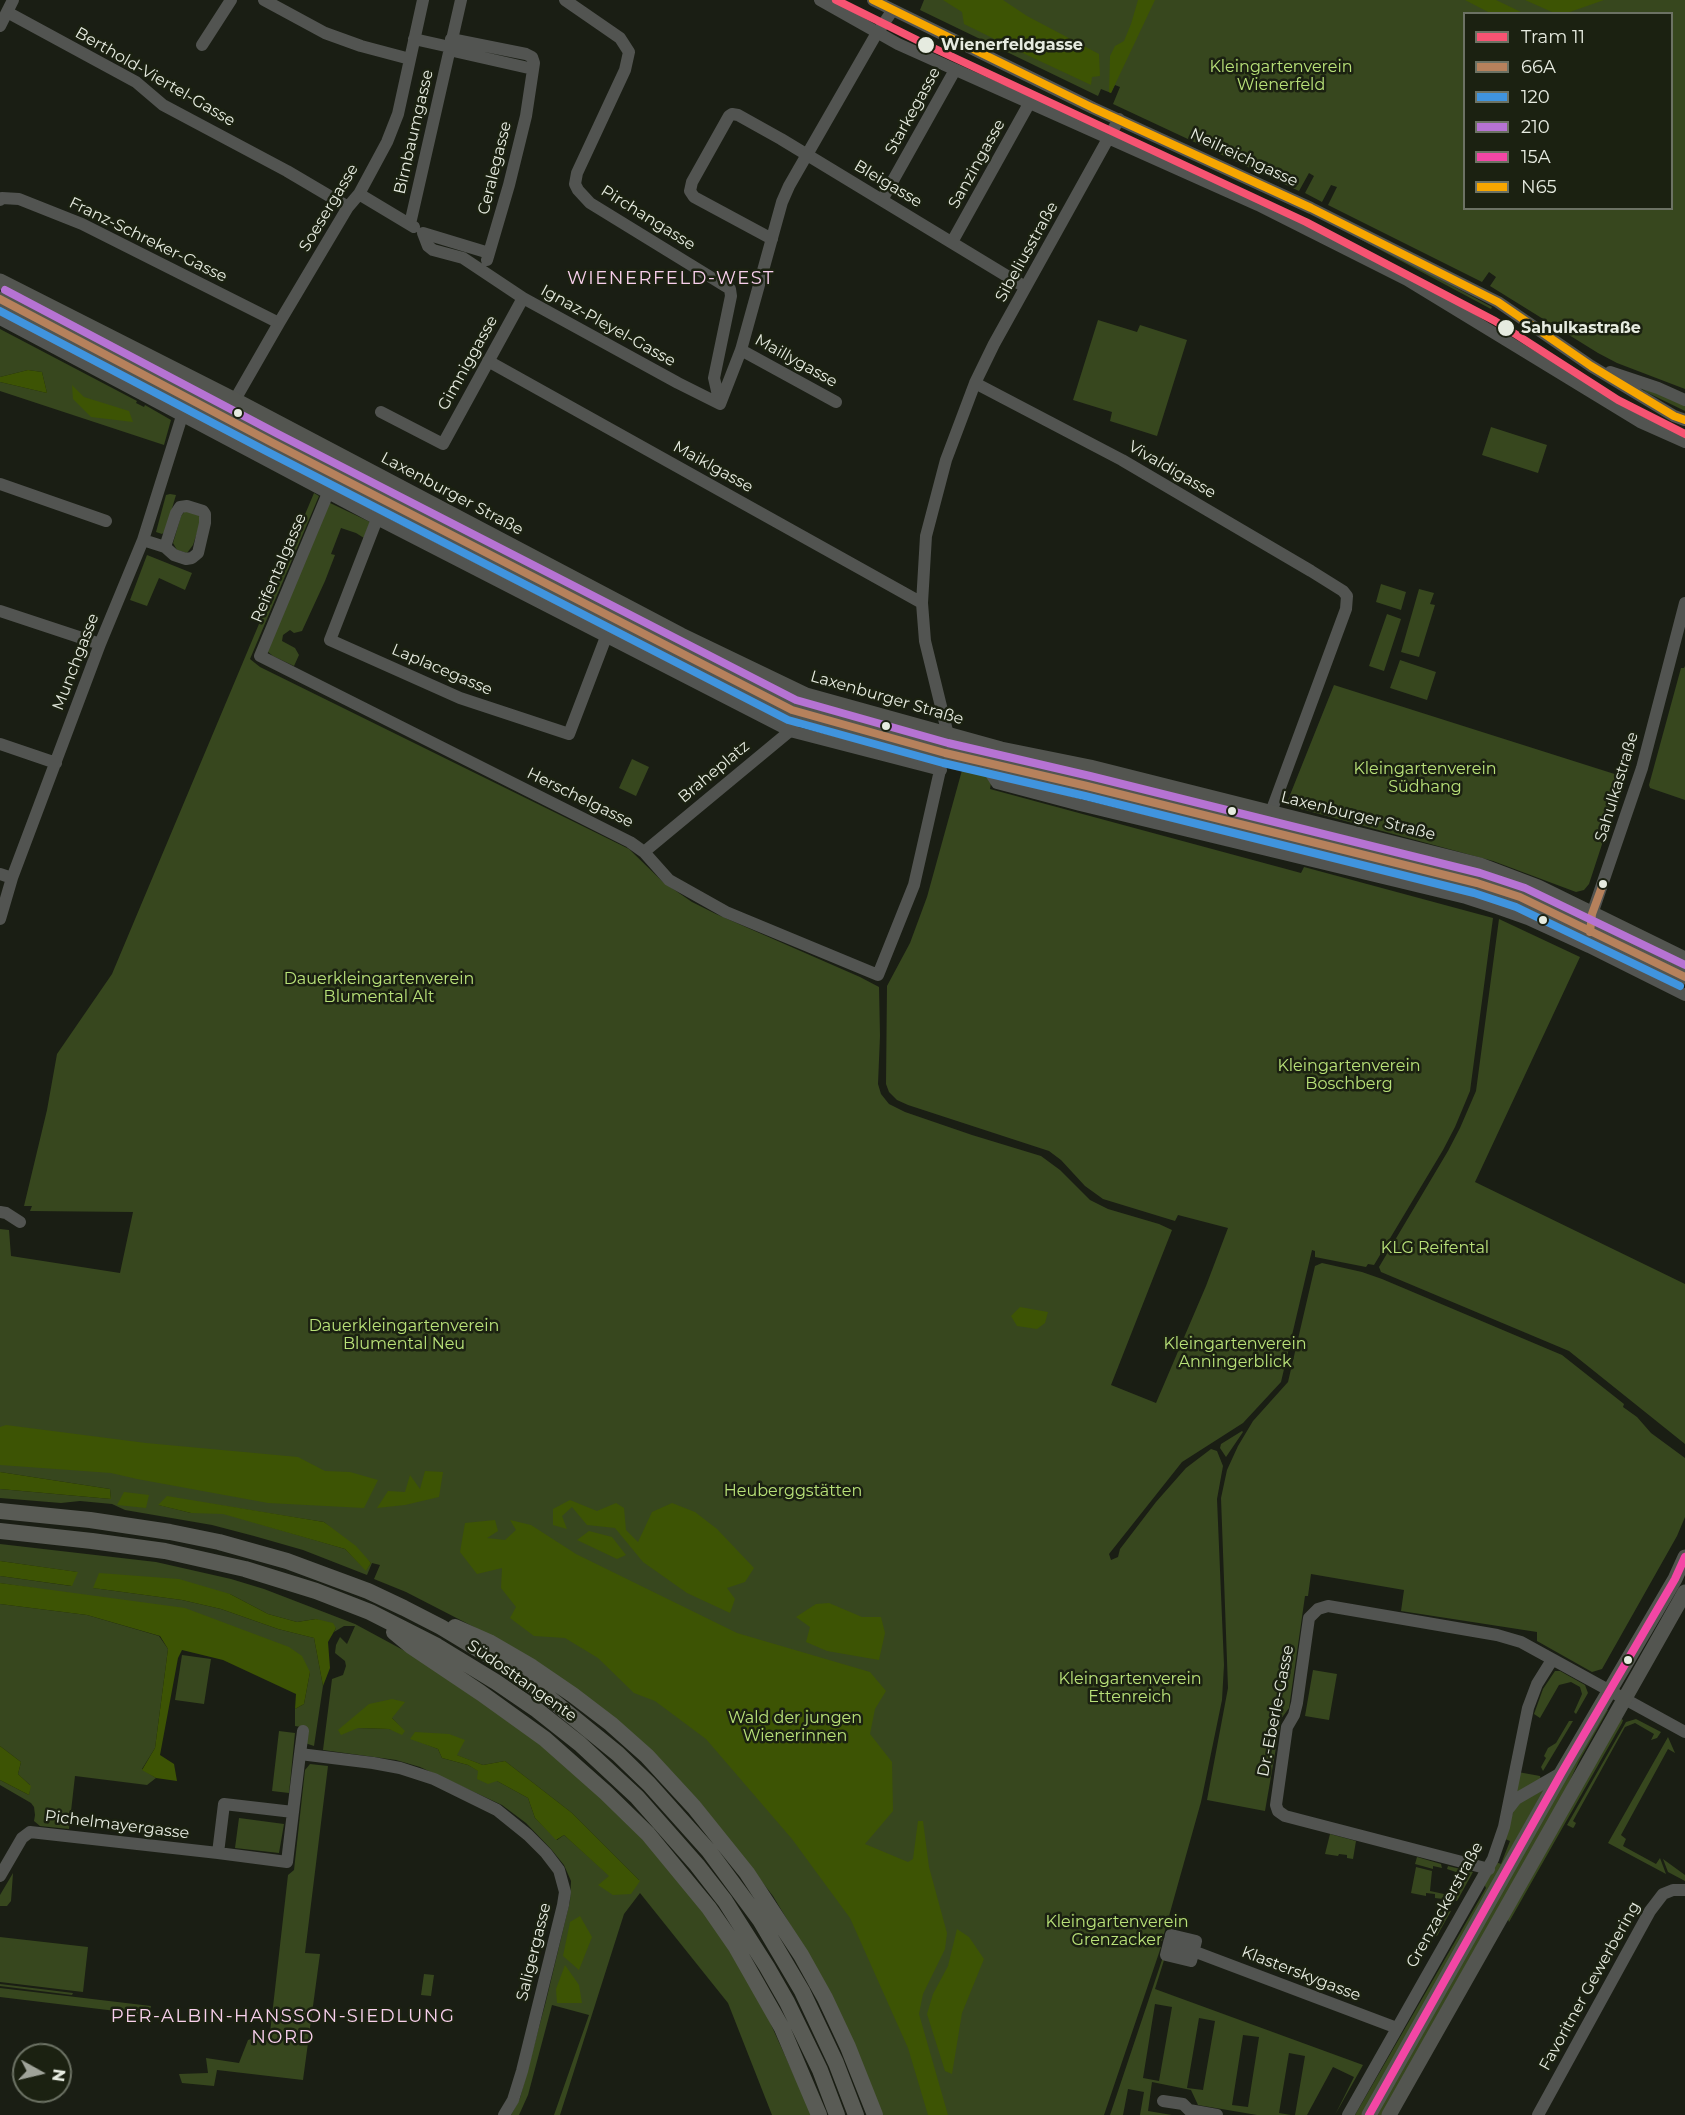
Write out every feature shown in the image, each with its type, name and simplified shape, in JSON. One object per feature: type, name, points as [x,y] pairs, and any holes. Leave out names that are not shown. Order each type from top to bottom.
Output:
[{"type":"highway","name":"Südosttangente","points":[[0,1511],[131,1525],[219,1542],[313,1570],[404,1608],[473,1646],[548,1697],[618,1754],[681,1818],[740,1891],[782,1956],[819,2025],[856,2115]]},
{"type":"highway","name":"Südosttangente","points":[[0,1531],[129,1545],[212,1561],[298,1585],[370,1612],[456,1657],[521,1699],[580,1744],[637,1797],[697,1865],[767,1967],[804,2035],[837,2115]]},
{"type":"highway","points":[[404,1608],[477,1635],[532,1667],[565,1689],[647,1756],[694,1807],[747,1873],[801,1955],[825,1998],[848,2047],[874,2115]]},
{"type":"highway","points":[[370,1612],[411,1646],[482,1693],[545,1739],[648,1834],[703,1900],[736,1947],[782,2028],[819,2115]]},
{"type":"main road","name":"Laxenburger Straße","points":[[0,281],[235,400],[681,635],[806,695],[948,735],[1271,812],[1480,865],[1538,887],[1685,958]]},
{"type":"main road","points":[[0,299],[799,713],[945,753],[1477,883],[1520,897],[1588,939],[1685,977]]},
{"type":"main road","points":[[1369,2115],[1562,1772],[1675,1579],[1685,1557]]},
{"type":"main road","points":[[1389,2115],[1685,1592]]},
{"type":"street","points":[[202,45],[231,0]]},
{"type":"street","points":[[264,0],[325,33],[361,46],[410,59]]},
{"type":"street","name":"Soesergasse","points":[[225,417],[387,142],[398,114],[423,0]]},
{"type":"street","name":"Birnbaumgasse","points":[[410,224],[461,0]]},
{"type":"street","name":"Pirchangasse","points":[[565,0],[620,38],[629,52],[625,70],[577,173],[575,184],[590,203],[730,289],[731,296],[714,378],[720,404]]},
{"type":"street","points":[[820,0],[877,33],[1258,205],[1407,280],[1640,422],[1685,442]]},
{"type":"street","name":"Neilreichgasse","points":[[873,0],[1119,119],[1311,208],[1498,303],[1592,366],[1674,416],[1685,420]]},
{"type":"street","points":[[0,26],[10,6]]},
{"type":"street","name":"Berthold-Viertel-Gasse","points":[[10,6],[136,82],[163,105],[287,171],[348,207]]},
{"type":"street","points":[[720,404],[741,350],[782,202],[806,154],[892,11]]},
{"type":"street","points":[[414,39],[450,45]]},
{"type":"street","name":"Ceralegasse","points":[[450,45],[533,69],[526,116],[509,185],[483,272]]},
{"type":"street","name":"Starkegasse","points":[[882,200],[955,70]]},
{"type":"street","name":"Sanzingasse","points":[[952,242],[1030,102]]},
{"type":"street","name":"Bleigasse","points":[[772,239],[694,197],[690,191],[692,182],[732,114],[738,115],[806,154],[1025,287]]},
{"type":"street","name":"Sibeliusstraße","points":[[878,975],[914,885],[948,735],[925,641],[922,603],[926,536],[946,460],[975,383],[1025,287],[1119,119]]},
{"type":"street","points":[[358,194],[423,233],[489,254]]},
{"type":"street","name":"Franz-Schreker-Gasse","points":[[0,200],[2,198],[19,199],[82,224],[279,323]]},
{"type":"street","name":"Ignaz-Pleyel-Gasse","points":[[423,233],[428,246],[433,250],[463,258],[523,298],[720,404]]},
{"type":"street","name":"Gimniggasse","points":[[381,412],[443,444],[523,298]]},
{"type":"street","points":[[0,319],[377,519],[790,731],[940,770]]},
{"type":"street","name":"Maillygasse","points":[[741,350],[836,402]]},
{"type":"street","name":"Maiklgasse","points":[[488,361],[922,603]]},
{"type":"street","name":"Neilreichgasse","points":[[1592,366],[1648,384],[1685,400]]},
{"type":"street","name":"Vivaldigasse","points":[[975,383],[1122,460],[1311,571],[1343,591],[1347,596],[1346,609],[1271,812]]},
{"type":"street","name":"Munchgasse","points":[[0,919],[6,876],[56,762],[143,540],[182,416]]},
{"type":"street","points":[[0,484],[106,520]]},
{"type":"street","name":"Reifentalgasse","points":[[260,656],[328,493]]},
{"type":"street","name":"Laplacegasse","points":[[377,519],[330,640],[460,698],[569,734],[606,637]]},
{"type":"street","points":[[143,540],[165,547]]},
{"type":"street","name":"Sahulkastraße","points":[[1588,939],[1592,914],[1642,768],[1685,603]]},
{"type":"street","points":[[0,612],[100,645]]},
{"type":"street","name":"Herschelgasse","points":[[260,656],[630,842],[644,852],[669,880],[726,912],[878,975]]},
{"type":"street","name":"Braheplatz","points":[[644,852],[790,731],[799,713]]},
{"type":"street","points":[[0,744],[56,762]]},
{"type":"street","points":[[1588,939],[1685,995]]},
{"type":"street","points":[[0,1212],[20,1222]]},
{"type":"street","name":"Dr.-Eberle-Gasse","points":[[1489,1869],[1285,1816],[1278,1811],[1276,1804],[1287,1727],[1298,1703],[1309,1618],[1318,1608],[1328,1606],[1497,1635],[1521,1642],[1552,1660]]},
{"type":"street","points":[[1552,1660],[1685,1732]]},
{"type":"street","name":"Grenzackerstraße","points":[[1348,2115],[1489,1869],[1509,1808],[1514,1770],[1528,1708],[1537,1684],[1552,1660]]},
{"type":"street","points":[[293,1812],[224,1804],[218,1853],[287,1862],[303,1731]]},
{"type":"street","name":"Saligergasse","points":[[300,1754],[400,1768],[434,1779],[497,1810],[528,1835],[559,1870],[565,1892],[563,1905],[522,2071],[513,2100],[504,2115]]},
{"type":"street","points":[[1509,1808],[1516,1799],[1562,1772]]},
{"type":"street","name":"Pichelmayergasse","points":[[1,1874],[22,1838],[30,1832],[218,1853]]},
{"type":"street","name":"Favoritner Gewerbering","points":[[1538,2115],[1650,1911],[1663,1894],[1673,1890],[1685,1890]]},
{"type":"street","name":"Klasterskygasse","points":[[1173,1946],[1193,1951],[1397,2028]]},
{"type":"street","points":[[1163,2101],[1183,2104],[1189,2110],[1217,2115]]},
{"type":"green space","name":"Kleingartenverein Wienerfeld","points":[[924,0],[1685,0],[1685,389],[1617,363],[1598,353],[1490,286],[1496,277],[1489,272],[1482,282],[1328,205],[1337,187],[1331,185],[1322,202],[1305,193],[1314,176],[1309,173],[1299,191],[1113,104],[1120,87],[1115,85],[1111,93],[1101,89],[1098,96],[920,10]]},
{"type":"green space","points":[[943,0],[1003,0],[1027,16],[1099,54],[1100,76],[1092,77],[1091,85],[1027,55],[964,24],[962,12]]},
{"type":"green space","points":[[1138,0],[1155,0],[1111,93],[1109,92],[1110,56],[1115,46],[1124,41]]},
{"type":"green space","points":[[1465,0],[1496,0],[1521,12],[1488,12]]},
{"type":"green space","points":[[1525,0],[1604,0],[1570,12],[1552,12]]},
{"type":"green space","points":[[1341,229],[1419,268],[1492,307],[1491,309]]},
{"type":"green space","points":[[1098,320],[1137,332],[1140,325],[1187,340],[1157,436],[1110,421],[1112,412],[1073,400]]},
{"type":"green space","points":[[0,329],[171,420],[164,445],[0,391],[0,382],[47,393],[42,372],[28,370],[0,377]]},
{"type":"green space","points":[[28,370],[42,372],[47,393],[0,382],[0,377]]},
{"type":"green space","points":[[72,385],[84,397],[129,411],[133,422],[91,417],[73,399]]},
{"type":"green space","points":[[1640,387],[1685,404],[1685,411],[1646,392]]},
{"type":"green space","points":[[1491,427],[1547,445],[1538,473],[1482,455]]},
{"type":"green space","points":[[314,493],[319,496],[250,659],[260,667],[629,849],[663,882],[692,902],[879,987],[878,1084],[881,1094],[889,1104],[905,1112],[972,1135],[1041,1156],[1060,1170],[1090,1200],[1108,1209],[1172,1230],[1111,1385],[1156,1403],[1228,1228],[1178,1215],[1175,1221],[1103,1199],[1085,1186],[1061,1160],[1049,1151],[908,1105],[897,1100],[889,1092],[886,1084],[887,986],[910,943],[927,897],[964,763],[979,767],[991,783],[990,789],[1301,873],[1304,867],[1493,918],[1470,1091],[1443,1150],[1374,1265],[1368,1264],[1366,1267],[1315,1257],[1315,1251],[1312,1250],[1281,1382],[1243,1423],[1182,1462],[1109,1554],[1111,1560],[1118,1557],[1120,1549],[1186,1468],[1211,1449],[1217,1451],[1223,1466],[1217,1499],[1224,1665],[1222,1700],[1201,1802],[1162,1941],[1160,1941],[1159,1946],[1161,1947],[1104,2115],[882,2115],[824,1981],[773,1896],[698,1800],[474,1627],[406,1592],[374,1579],[380,1565],[372,1563],[367,1575],[303,1550],[254,1536],[212,1525],[125,1510],[112,1504],[0,1498],[0,1489],[111,1499],[110,1489],[0,1472],[0,1229],[9,1230],[11,1256],[120,1273],[133,1212],[30,1211],[32,1206],[24,1206],[47,1110],[57,1054],[112,974]],"holes":[[[167,1497],[324,1522],[371,1563],[366,1570],[345,1549],[223,1513],[191,1513],[159,1505]]]},
{"type":"green space","points":[[166,495],[176,495],[165,532],[162,534],[156,532]]},
{"type":"green space","points":[[328,502],[370,522],[364,538],[341,528],[331,554],[335,555],[302,631],[294,633],[290,630],[283,635],[282,641],[295,648],[299,655],[294,666],[273,656],[268,652],[268,648]]},
{"type":"green space","points":[[185,511],[198,514],[201,521],[193,545],[187,553],[177,550],[173,543],[181,516]]},
{"type":"green space","points":[[147,555],[192,573],[185,590],[159,578],[147,606],[130,600]]},
{"type":"green space","points":[[1381,584],[1406,592],[1401,610],[1376,602]]},
{"type":"green space","points":[[1419,589],[1434,593],[1430,604],[1435,605],[1419,657],[1401,652]]},
{"type":"green space","points":[[1387,614],[1401,619],[1384,671],[1369,666]]},
{"type":"green space","points":[[1400,660],[1436,672],[1427,700],[1390,688]]},
{"type":"green space","points":[[1685,666],[1685,800],[1650,788],[1649,785],[1681,668]]},
{"type":"green space","name":"Kleingartenverein Südhang","points":[[1334,685],[1624,777],[1589,884],[1584,890],[1576,892],[1493,861],[1286,805]]},
{"type":"green space","points":[[632,759],[649,767],[636,796],[619,788]]},
{"type":"green space","points":[[1003,773],[1473,890],[1521,906],[1519,912],[1471,895],[1001,778]]},
{"type":"green space","name":"KLG Reifental","points":[[1499,919],[1580,957],[1475,1182],[1685,1284],[1685,1444],[1569,1351],[1381,1272],[1379,1267],[1448,1151],[1476,1091]]},
{"type":"green space","points":[[1322,1263],[1382,1279],[1562,1355],[1624,1404],[1623,1407],[1637,1417],[1651,1433],[1685,1458],[1685,1517],[1677,1536],[1602,1669],[1592,1672],[1537,1641],[1537,1632],[1401,1611],[1404,1590],[1311,1574],[1308,1596],[1305,1596],[1289,1708],[1281,1719],[1265,1811],[1207,1800],[1228,1688],[1221,1498],[1227,1470],[1238,1446],[1253,1421],[1288,1382],[1315,1266]]},
{"type":"green space","points":[[1020,1307],[1048,1312],[1045,1323],[1037,1329],[1017,1326],[1011,1316]]},
{"type":"green space","points":[[6,1425],[146,1443],[298,1457],[325,1471],[350,1472],[378,1480],[364,1508],[268,1503],[111,1473],[0,1465],[0,1427]]},
{"type":"green space","points":[[1242,1431],[1226,1457],[1220,1448],[1221,1444]]},
{"type":"green space","points":[[425,1471],[443,1472],[439,1497],[405,1505],[377,1508],[388,1491],[405,1492],[410,1475],[420,1489]]},
{"type":"green space","points":[[0,1472],[110,1489],[111,1499],[0,1489]]},
{"type":"green space","points":[[124,1492],[149,1495],[146,1508],[117,1505]]},
{"type":"green space","points":[[167,1496],[324,1522],[356,1546],[371,1563],[366,1571],[345,1549],[223,1514],[191,1513],[158,1505]]},
{"type":"green space","points":[[570,1500],[597,1511],[616,1503],[624,1508],[626,1530],[638,1542],[652,1512],[672,1503],[695,1512],[717,1529],[754,1568],[745,1582],[727,1588],[735,1599],[730,1613],[687,1593],[643,1562],[615,1528],[587,1525],[572,1507],[562,1516],[567,1529],[553,1525],[553,1509]]},
{"type":"green space","name":"Wald der jungen Wienerinnen","points":[[495,1520],[498,1531],[487,1538],[505,1540],[516,1530],[510,1520],[531,1525],[576,1554],[737,1633],[870,1672],[886,1691],[875,1709],[870,1734],[892,1762],[893,1811],[865,1844],[908,1862],[913,1859],[918,1821],[923,1821],[929,1867],[947,1933],[945,1949],[923,1994],[919,2014],[948,2115],[928,2115],[908,2048],[850,1918],[792,1839],[706,1739],[655,1701],[634,1693],[598,1658],[565,1638],[534,1636],[510,1618],[516,1607],[501,1588],[502,1568],[477,1574],[460,1552],[465,1523]]},
{"type":"green space","points":[[589,1531],[612,1537],[626,1555],[617,1559],[577,1540]]},
{"type":"green space","points":[[0,1544],[156,1562],[264,1589],[355,1624],[416,1657],[559,1754],[667,1864],[715,1926],[763,2007],[812,2115],[772,2115],[728,2003],[640,1893],[624,1914],[560,2115],[554,2115],[589,2015],[552,2005],[528,2095],[519,2115],[511,2115],[520,2098],[546,2001],[570,1901],[571,1881],[564,1865],[551,1849],[526,1823],[502,1805],[420,1767],[396,1760],[323,1750],[332,1679],[343,1675],[346,1666],[345,1661],[335,1653],[336,1645],[340,1637],[347,1644],[355,1626],[344,1626],[334,1632],[336,1628],[316,1619],[297,1622],[268,1614],[230,1594],[93,1588],[182,1600],[221,1609],[278,1629],[314,1638],[323,1686],[314,1746],[305,1743],[307,1728],[295,1726],[295,1709],[304,1704],[310,1672],[32,1588],[0,1583],[0,1576],[71,1586],[77,1572],[0,1561]],"holes":[[[392,1718],[404,1731],[358,1728]],[[410,1738],[483,1765],[505,1761],[572,1813],[639,1880],[599,1885],[610,1876],[564,1835],[557,1840],[535,1818],[528,1798],[468,1765],[442,1758],[438,1749]]]},
{"type":"green space","points":[[0,1561],[78,1572],[72,1586],[0,1576]]},
{"type":"green space","points":[[99,1573],[179,1579],[230,1594],[268,1614],[297,1622],[316,1619],[333,1623],[336,1628],[328,1642],[330,1668],[323,1686],[314,1638],[278,1629],[221,1609],[182,1600],[93,1588]]},
{"type":"green space","points":[[0,1583],[185,1608],[289,1647],[302,1656],[310,1672],[304,1704],[295,1709],[296,1694],[223,1660],[182,1650],[178,1658],[160,1755],[174,1764],[177,1781],[156,1778],[142,1770],[155,1748],[168,1649],[160,1636],[87,1615],[0,1604]]},
{"type":"green space","points":[[829,1603],[862,1617],[881,1617],[885,1633],[879,1660],[827,1651],[806,1642],[810,1627],[796,1617],[816,1604]]},
{"type":"green space","points":[[0,1604],[87,1615],[159,1636],[168,1649],[155,1748],[142,1769],[156,1778],[147,1785],[75,1776],[69,1829],[40,1826],[34,1821],[34,1807],[31,1803],[0,1785],[0,1780],[29,1795],[30,1785],[18,1774],[21,1762],[0,1746]]},
{"type":"green space","points":[[182,1655],[211,1659],[204,1704],[175,1700]]},
{"type":"green space","points":[[1313,1670],[1337,1674],[1329,1720],[1305,1716]]},
{"type":"green space","points":[[1555,1671],[1560,1671],[1585,1685],[1588,1693],[1576,1714],[1574,1712],[1582,1694],[1580,1687],[1571,1682],[1559,1685],[1540,1718],[1534,1714],[1543,1689]]},
{"type":"green space","points":[[392,1699],[405,1702],[392,1718],[405,1731],[402,1735],[389,1729],[358,1728],[341,1735],[338,1730],[369,1704]]},
{"type":"green space","points":[[1605,1709],[1608,1710],[1579,1761],[1559,1804],[1383,2115],[1375,2115]]},
{"type":"green space","points":[[1620,1718],[1623,1720],[1622,1723],[1509,1922],[1507,1917]]},
{"type":"green space","points":[[1636,1719],[1661,1732],[1657,1738],[1651,1740],[1654,1734],[1635,1723],[1625,1727],[1573,1821],[1576,1823],[1574,1827],[1567,1825],[1626,1722]]},
{"type":"green space","points":[[1569,1721],[1573,1721],[1543,1771],[1541,1767],[1548,1748],[1556,1743]]},
{"type":"green space","points":[[279,1731],[295,1733],[289,1793],[272,1791]]},
{"type":"green space","points":[[415,1732],[449,1734],[465,1740],[457,1755],[483,1765],[505,1761],[572,1813],[640,1881],[631,1894],[613,1895],[598,1885],[609,1876],[564,1835],[556,1840],[535,1818],[528,1798],[497,1781],[488,1784],[477,1779],[478,1771],[468,1765],[442,1758],[438,1749],[410,1739]]},
{"type":"green space","points":[[1668,1737],[1675,1753],[1668,1749],[1621,1835],[1626,1839],[1623,1846],[1656,1864],[1660,1858],[1666,1874],[1608,1843]]},
{"type":"green space","points":[[0,1746],[21,1762],[18,1774],[31,1786],[29,1795],[0,1780]]},
{"type":"green space","points":[[310,1764],[328,1766],[305,1953],[320,1954],[303,2080],[217,2070],[214,2086],[182,2083],[179,2074],[208,2073],[206,2058],[239,2063],[248,2040],[270,2033],[288,1875],[294,1870],[305,1770]]},
{"type":"green space","points":[[1518,1772],[1540,1776],[1541,1780],[1516,1795]]},
{"type":"green space","points":[[1544,1789],[1363,2115],[1355,2115],[1486,1888],[1484,1884],[1496,1862],[1501,1864],[1510,1841],[1505,1839],[1515,1805]]},
{"type":"green space","points":[[239,1818],[284,1824],[279,1853],[235,1848]]},
{"type":"green space","points":[[1330,1834],[1356,1841],[1353,1859],[1347,1858],[1347,1855],[1325,1854]]},
{"type":"green space","points":[[1417,1857],[1441,1864],[1442,1868],[1433,1866],[1433,1869],[1415,1864]]},
{"type":"green space","points":[[1663,1859],[1685,1875],[1685,1881],[1668,1872]]},
{"type":"green space","points":[[1448,1866],[1473,1872],[1457,1901],[1445,1899],[1446,1894],[1453,1895],[1456,1872],[1447,1869]]},
{"type":"green space","points":[[1416,1867],[1432,1871],[1430,1891],[1444,1894],[1443,1899],[1435,1898],[1435,1894],[1426,1893],[1426,1896],[1411,1893]]},
{"type":"green space","points":[[13,1873],[11,1901],[7,1906],[0,1906],[0,1895]]},
{"type":"green space","points":[[1437,1909],[1451,1911],[1437,1936],[1434,1934],[1444,1915],[1437,1914]]},
{"type":"green space","points":[[580,1916],[592,1937],[579,1970],[563,1956],[570,1922]]},
{"type":"green space","points":[[957,1929],[969,1937],[984,1959],[962,2013],[952,2074],[945,2071],[927,2014],[933,1994],[948,1966]]},
{"type":"green space","points":[[0,1937],[88,1947],[83,1992],[0,1982]]},
{"type":"green space","points":[[1166,1948],[1155,1989],[1363,2065],[1335,2115],[1354,2077],[1333,2067],[1307,2115],[1295,2115],[1305,2056],[1289,2053],[1279,2113],[1291,2115],[1257,2115],[1198,2105],[1191,2090],[1152,2082],[1148,2111],[1172,2115],[1140,2115],[1144,2092],[1128,2089],[1123,2115],[1110,2115]],"holes":[[[1155,2004],[1172,2007],[1159,2081],[1143,2078]],[[1199,2018],[1215,2021],[1203,2090],[1187,2088]],[[1243,2035],[1259,2037],[1248,2107],[1232,2105]]]},
{"type":"green space","points":[[565,1965],[579,1985],[582,2003],[557,2003],[556,1989]]},
{"type":"green space","points":[[424,1974],[434,1975],[431,1996],[421,1995]]},
{"type":"green space","points":[[0,1984],[73,1993],[72,1995],[0,1986]]},
{"type":"green space","points":[[0,1988],[151,2006],[149,2015],[0,1997]]},
{"type":"tram line","name":"11","points":[[836,0],[927,45],[1306,222],[1495,321],[1618,400],[1685,434]]},
{"type":"transit line","name":"N65","points":[[873,0],[1093,108],[1311,208],[1498,302],[1591,366],[1674,416],[1685,420]]},
{"type":"transit line","name":"210","points":[[5,290],[276,433],[796,700],[948,743],[1480,873],[1525,888],[1685,965]]},
{"type":"transit line","name":"66A","points":[[0,299],[271,442],[792,710],[945,753],[1477,883],[1520,897],[1685,977]]},
{"type":"transit line","name":"120","points":[[0,311],[788,720],[943,763],[1474,893],[1516,907],[1680,986]]},
{"type":"transit line","name":"66A","points":[[1590,932],[1592,914],[1603,884]]},
{"type":"transit line","name":"15A","points":[[1369,2115],[1562,1772],[1675,1579],[1685,1557]]},
{"type":"place","name":"Wienerfeldgasse","points":[[926,45]]},
{"type":"place","name":"Sahulkastraße","points":[[1506,328]]},
{"type":"district","name":"WIENERFELD-WEST","points":[[671,279]]},
{"type":"district","name":"PER-ALBIN-HANSSON-SIEDLUNG NORD","points":[[283,2027]]},
{"type":"park label","name":"Dauerkleingartenverein Blumental Alt","points":[[379,988]]},
{"type":"park label","name":"Kleingartenverein Boschberg","points":[[1349,1075]]},
{"type":"park label","name":"Dauerkleingartenverein Blumental Neu","points":[[404,1335]]},
{"type":"park label","name":"Kleingartenverein Anningerblick","points":[[1235,1353]]},
{"type":"park label","name":"Heuberggstätten","points":[[793,1491]]},
{"type":"park label","name":"Kleingartenverein Ettenreich","points":[[1130,1688]]},
{"type":"park label","name":"Kleingartenverein Grenzacker","points":[[1117,1931]]}]
